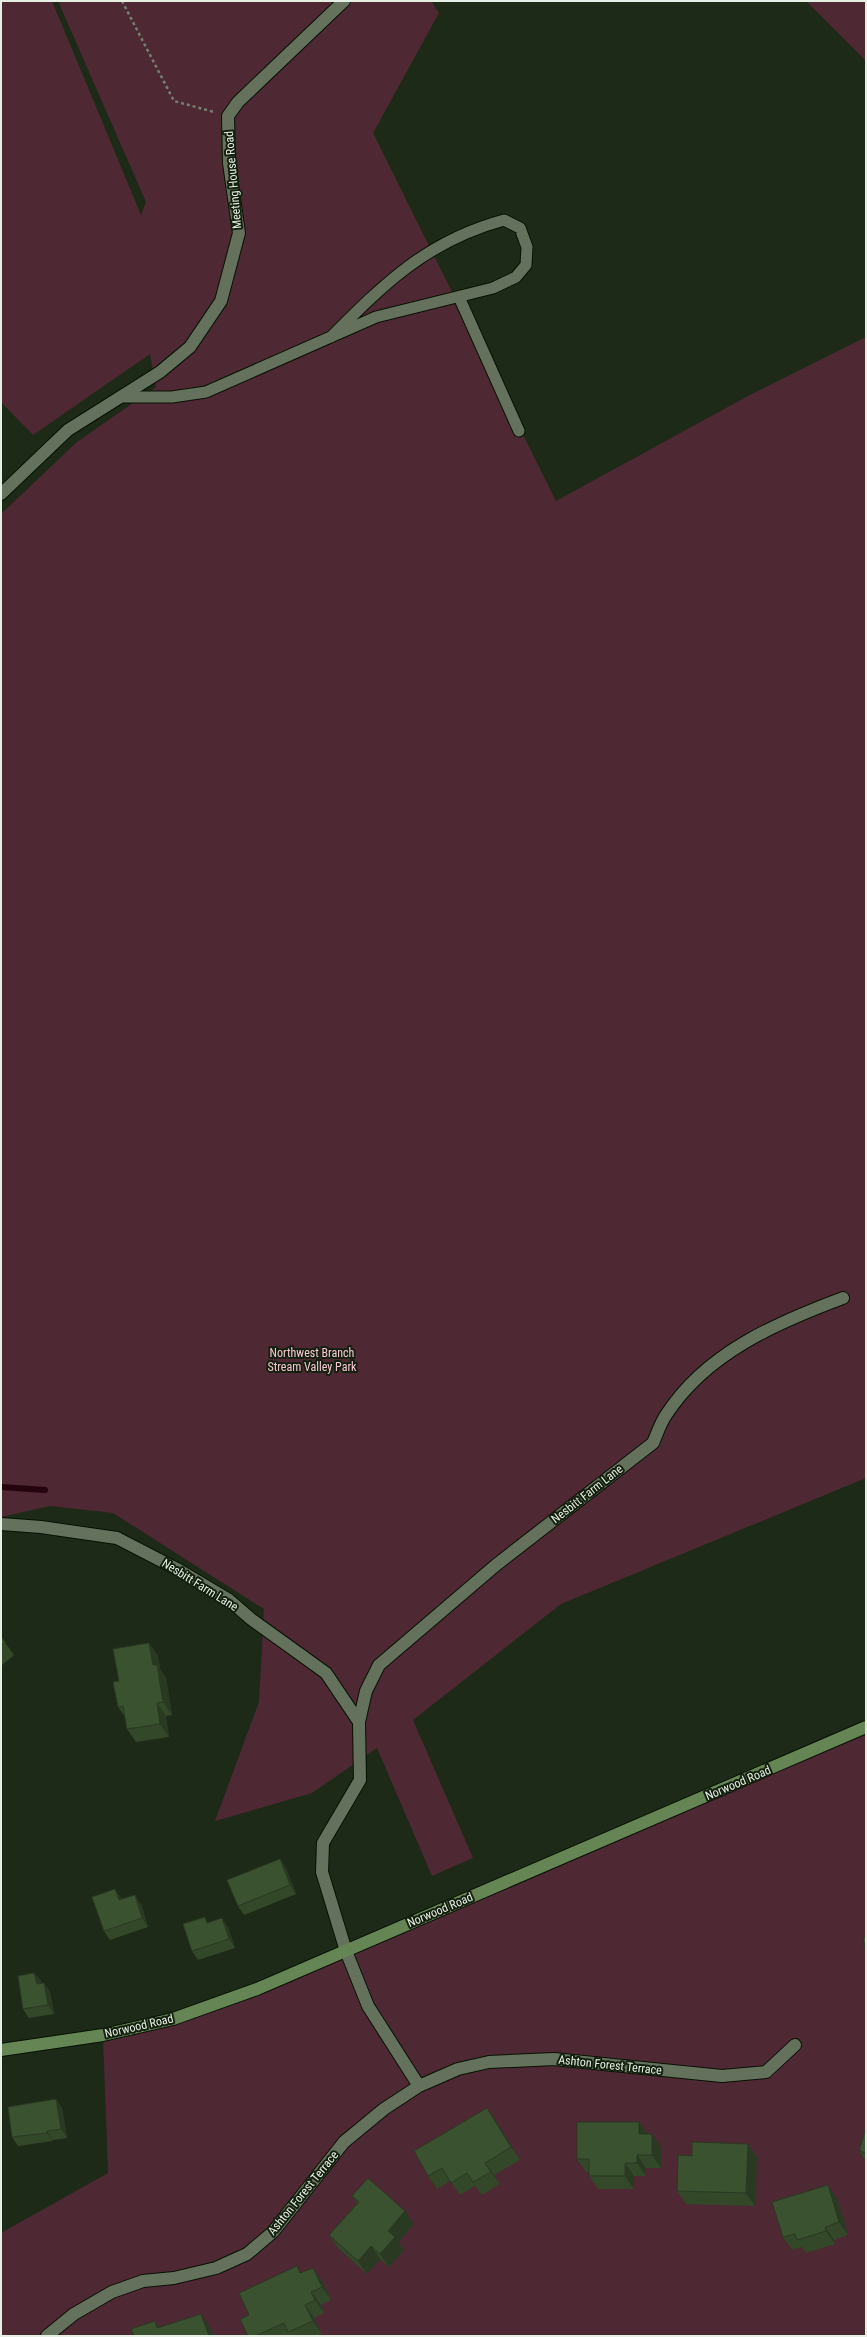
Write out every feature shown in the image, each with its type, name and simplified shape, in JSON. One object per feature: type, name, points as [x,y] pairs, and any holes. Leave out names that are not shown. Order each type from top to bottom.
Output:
[{"type":"street","name":"Meeting House Road","points":[[1,494],[68,430],[160,372],[190,347],[221,301],[239,233],[229,163],[228,116],[238,102],[344,1]]},
{"type":"street","name":"Nesbitt Farm Lane","points":[[346,1951],[322,1872],[323,1843],[360,1780],[359,1722],[366,1691],[378,1664],[496,1565],[653,1443],[665,1416],[705,1371],[729,1351],[787,1319],[843,1298]]},
{"type":"street","name":"Nesbitt Farm Lane","points":[[1,1524],[41,1527],[117,1538],[170,1565],[229,1600],[251,1619],[326,1673],[359,1722]]},
{"type":"street","name":"Norwood Road","points":[[1,2050],[103,2035],[173,2020],[257,1989],[866,1726]]},
{"type":"street","points":[[346,1951],[368,2006],[419,2086]]},
{"type":"street","name":"Ashton Forest Terrace","points":[[47,2336],[74,2314],[112,2292],[144,2281],[174,2278],[216,2268],[247,2254],[273,2232],[344,2142],[384,2109],[419,2086],[458,2069],[490,2062],[554,2059],[722,2076],[766,2072],[795,2045]]},
{"type":"lane","points":[[121,397],[172,397],[206,392],[331,337],[376,317],[493,288],[516,277],[526,265],[526,247],[520,228],[504,220],[476,228],[426,253],[383,285],[331,337]]},
{"type":"lane","points":[[459,297],[519,432]]},
{"type":"path","points":[[122,1],[174,100],[228,116]]},
{"type":"green space","name":"Northwest Branch Stream Valley Park","points":[[1,1],[52,1],[141,215],[146,202],[58,1],[431,1],[439,13],[373,133],[556,501],[746,397],[866,337],[866,1478],[561,1604],[413,1720],[473,1858],[432,1876],[377,1748],[312,1793],[215,1821],[259,1702],[264,1609],[113,1513],[50,1506],[1,1517],[1,514],[77,442],[156,387],[150,354],[33,435],[1,402]]},
{"type":"green space","points":[[806,1],[866,1],[866,61]]},
{"type":"green space","points":[[866,1725],[866,2336],[1,2336],[1,2233],[108,2173],[103,2035],[173,2019]]},
{"type":"building","points":[[1,1637],[5,1642],[1,1646]]},
{"type":"building","points":[[149,1643],[153,1665],[157,1665],[163,1702],[157,1703],[160,1724],[127,1729],[123,1706],[118,1707],[113,1682],[119,1681],[113,1649]]},
{"type":"building","points":[[280,1859],[290,1885],[238,1906],[227,1880]]},
{"type":"building","points":[[115,1889],[119,1900],[135,1895],[142,1918],[104,1931],[92,1897]]},
{"type":"building","points":[[205,1917],[207,1923],[222,1918],[229,1939],[192,1951],[183,1924]]},
{"type":"building","points":[[863,1937],[866,1937],[866,1953]]},
{"type":"building","points":[[34,1973],[37,1984],[44,1983],[48,2005],[23,2009],[18,1976]]},
{"type":"building","points":[[56,2099],[61,2129],[47,2131],[47,2133],[12,2137],[8,2107]]},
{"type":"building","points":[[487,2108],[511,2147],[485,2163],[491,2172],[473,2182],[467,2173],[451,2183],[442,2168],[428,2176],[414,2151]]},
{"type":"building","points":[[577,2122],[639,2122],[639,2134],[652,2134],[652,2155],[637,2155],[637,2163],[625,2163],[625,2176],[589,2176],[589,2159],[577,2159]]},
{"type":"building","points":[[866,2128],[866,2153],[859,2151]]},
{"type":"building","points":[[692,2142],[748,2144],[746,2193],[677,2191],[678,2155],[692,2156]]},
{"type":"building","points":[[368,2178],[405,2211],[388,2231],[395,2237],[380,2254],[371,2246],[358,2261],[329,2235],[359,2202],[352,2196]]},
{"type":"building","points":[[828,2185],[839,2222],[825,2227],[826,2231],[797,2240],[795,2234],[783,2237],[772,2202]]},
{"type":"building","points":[[297,2266],[300,2273],[313,2268],[322,2287],[311,2292],[315,2300],[305,2305],[313,2321],[288,2332],[284,2323],[255,2336],[248,2336],[240,2319],[249,2315],[239,2293]]},
{"type":"building","points":[[201,2314],[209,2336],[134,2336],[131,2329],[155,2321],[157,2328]]},
{"type":"waterway","points":[[1,1487],[45,1490]]}]
